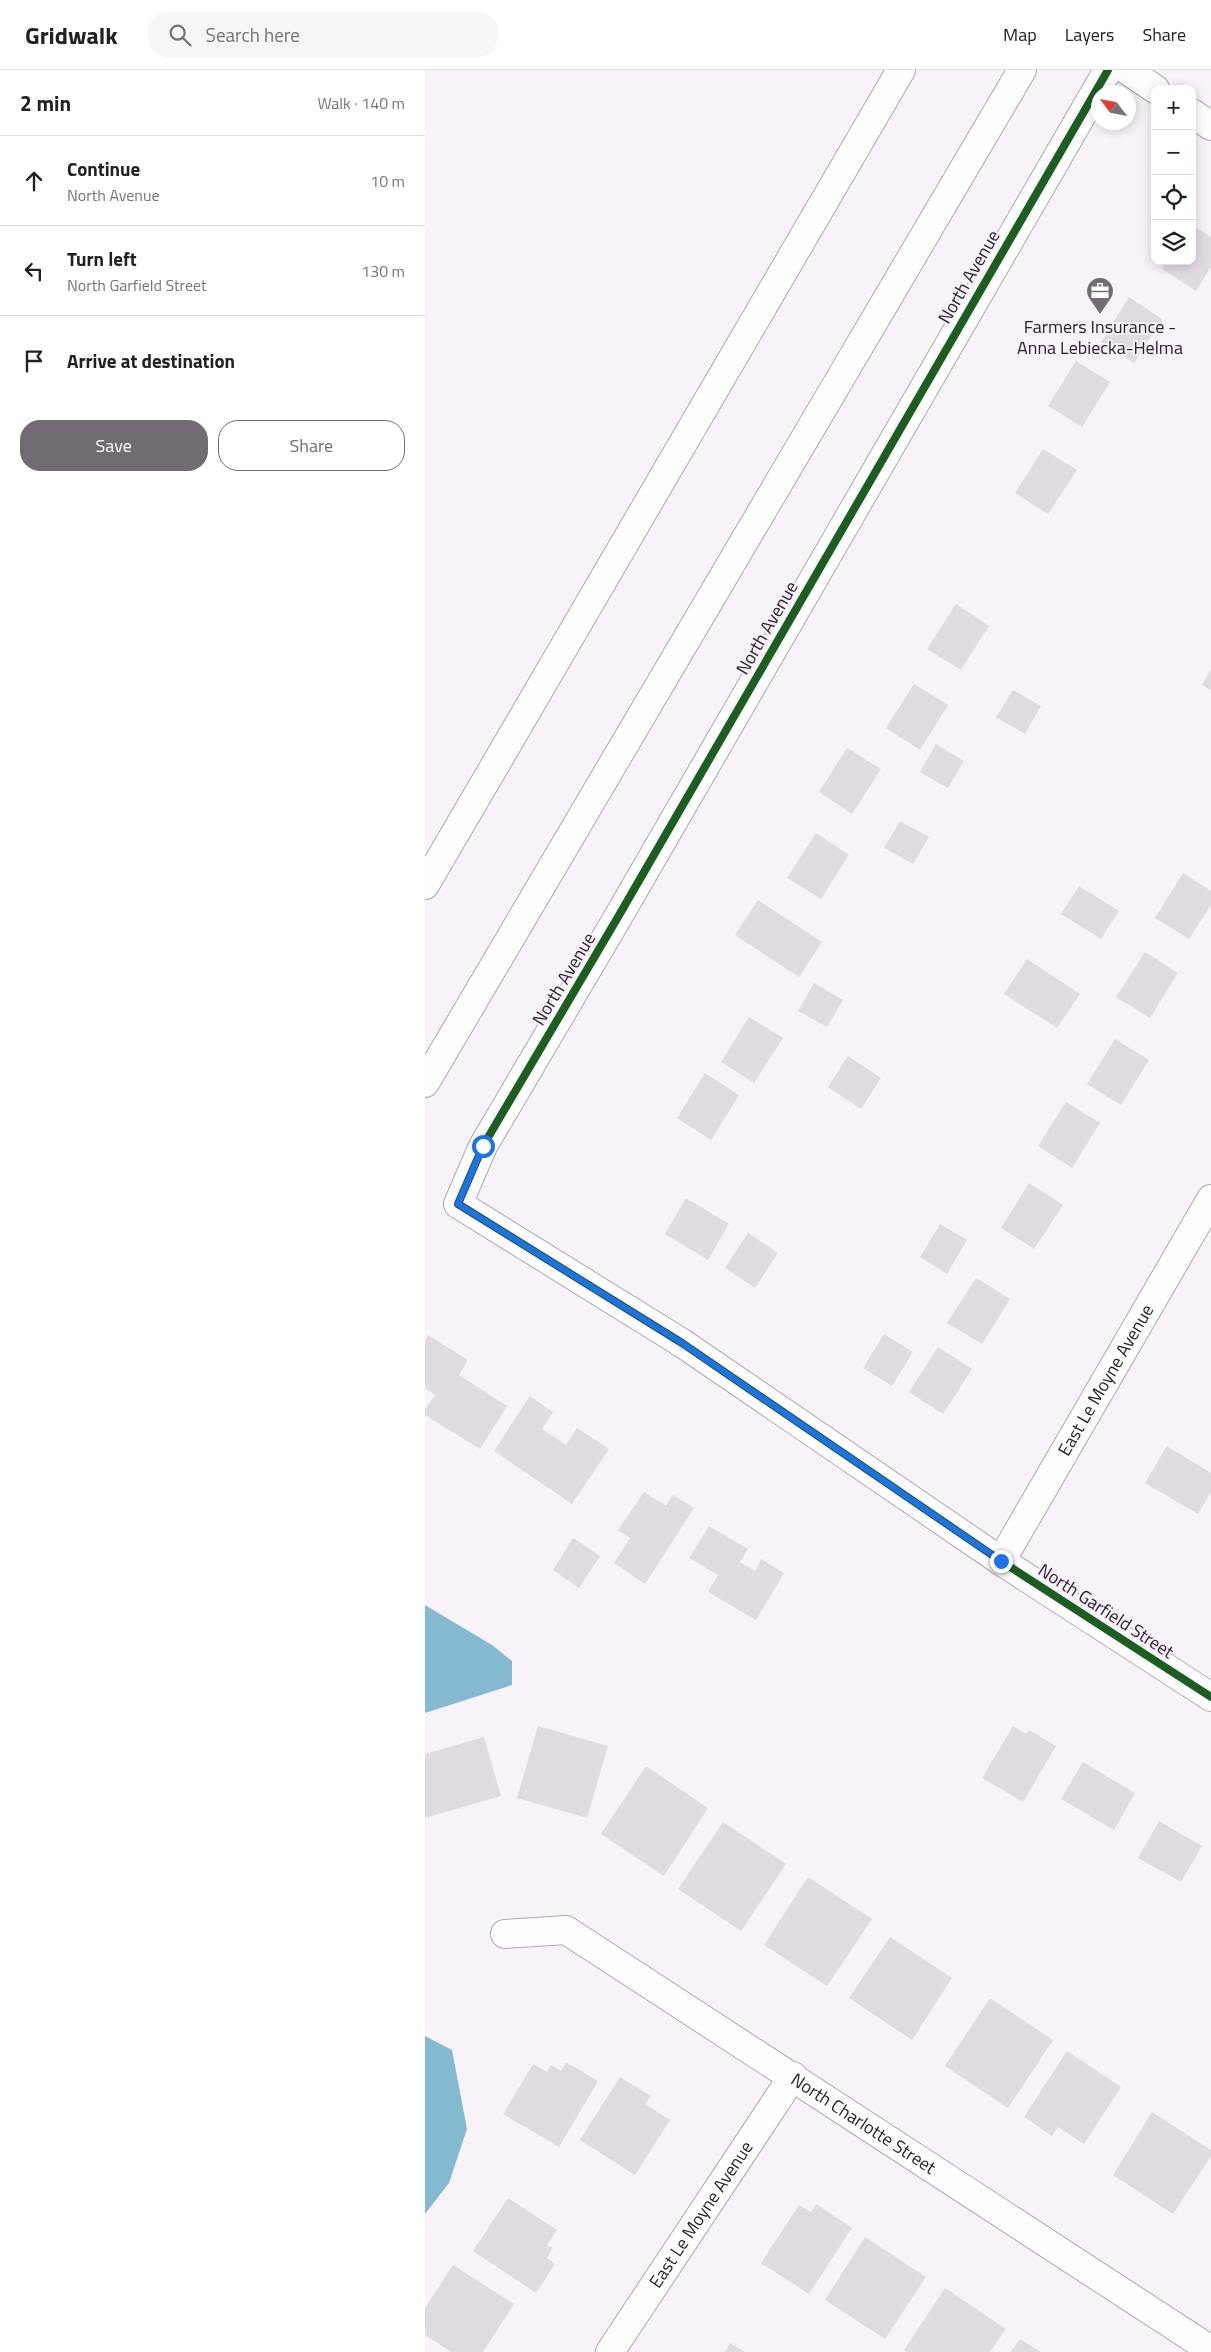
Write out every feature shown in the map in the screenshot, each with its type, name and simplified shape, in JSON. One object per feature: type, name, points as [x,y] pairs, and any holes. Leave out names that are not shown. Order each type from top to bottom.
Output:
[{"type":"street","points":[[425,885],[901,70]]},
{"type":"street","points":[[425,1083],[1022,70]]},
{"type":"street","name":"North Avenue","points":[[458,1204],[483,1146],[623,909],[1108,70]]},
{"type":"street","points":[[1127,70],[1151,86]]},
{"type":"street","points":[[1196,116],[1211,126]]},
{"type":"street","name":"East Le Moyne Avenue","points":[[1001,1561],[1211,1199]]},
{"type":"street","name":"North Garfield Street","points":[[458,1204],[682,1343],[1001,1561],[1211,1697]]},
{"type":"street","name":"North Charlotte Street","points":[[505,1934],[566,1930],[793,2076],[1211,2350]]},
{"type":"street","name":"East Le Moyne Avenue","points":[[610,2352],[793,2076]]},
{"type":"water","points":[[425,1605],[492,1645],[512,1661],[512,1685],[425,1713]]},
{"type":"water","points":[[425,2036],[452,2050],[467,2129],[449,2183],[425,2214]]},
{"type":"building","points":[[1196,228],[1211,237],[1211,267],[1196,291],[1162,269],[1164,265],[1196,265]]},
{"type":"building","points":[[1129,297],[1162,319],[1134,363],[1101,342]]},
{"type":"building","points":[[1076,361],[1110,382],[1082,427],[1048,406]]},
{"type":"building","points":[[1043,449],[1077,470],[1048,514],[1015,493]]},
{"type":"building","points":[[956,604],[989,626],[961,670],[927,649]]},
{"type":"building","points":[[1211,669],[1211,690],[1202,685]]},
{"type":"building","points":[[914,684],[948,705],[920,750],[886,728]]},
{"type":"building","points":[[1013,690],[1041,706],[1025,734],[996,717]]},
{"type":"building","points":[[936,744],[964,761],[948,788],[920,772]]},
{"type":"building","points":[[847,748],[881,769],[852,814],[819,792]]},
{"type":"building","points":[[900,821],[929,837],[913,864],[884,848]]},
{"type":"building","points":[[816,833],[849,855],[821,899],[787,878]]},
{"type":"building","points":[[1183,873],[1211,891],[1211,905],[1189,939],[1155,918]]},
{"type":"building","points":[[1079,886],[1119,911],[1101,939],[1061,914]]},
{"type":"building","points":[[758,900],[822,942],[799,977],[735,935]]},
{"type":"building","points":[[1145,952],[1178,973],[1150,1018],[1116,997]]},
{"type":"building","points":[[1027,959],[1080,994],[1057,1028],[1004,994]]},
{"type":"building","points":[[814,983],[843,1000],[827,1027],[798,1011]]},
{"type":"building","points":[[749,1017],[783,1038],[754,1083],[721,1062]]},
{"type":"building","points":[[1115,1039],[1149,1060],[1121,1105],[1087,1084]]},
{"type":"building","points":[[848,1056],[881,1078],[861,1109],[828,1087]]},
{"type":"building","points":[[705,1073],[739,1095],[711,1140],[677,1118]]},
{"type":"building","points":[[1066,1102],[1100,1123],[1072,1168],[1038,1146]]},
{"type":"building","points":[[1029,1183],[1063,1205],[1034,1249],[1001,1228]]},
{"type":"building","points":[[686,1198],[729,1224],[708,1260],[665,1234]]},
{"type":"building","points":[[940,1224],[967,1240],[947,1274],[920,1257]]},
{"type":"building","points":[[748,1233],[778,1253],[755,1288],[725,1268]]},
{"type":"building","points":[[976,1278],[1010,1299],[982,1344],[947,1323]]},
{"type":"building","points":[[884,1334],[913,1352],[892,1386],[863,1368]]},
{"type":"building","points":[[428,1335],[468,1360],[459,1375],[507,1406],[480,1449],[425,1415],[425,1409],[435,1395],[425,1388],[425,1340]]},
{"type":"building","points":[[938,1347],[972,1369],[943,1414],[909,1392]]},
{"type":"building","points":[[530,1396],[553,1412],[542,1429],[566,1445],[577,1428],[609,1449],[572,1504],[494,1451]]},
{"type":"building","points":[[1167,1446],[1211,1473],[1211,1492],[1198,1514],[1145,1483]]},
{"type":"building","points":[[644,1492],[666,1506],[673,1495],[694,1508],[645,1584],[614,1563],[630,1538],[618,1530]]},
{"type":"building","points":[[709,1526],[748,1549],[740,1562],[755,1571],[761,1559],[784,1573],[756,1620],[708,1592],[718,1575],[689,1558]]},
{"type":"building","points":[[573,1538],[600,1556],[579,1588],[553,1570]]},
{"type":"building","points":[[538,1726],[608,1746],[587,1818],[517,1798]]},
{"type":"building","points":[[1013,1726],[1026,1734],[1029,1730],[1056,1746],[1023,1802],[982,1778]]},
{"type":"building","points":[[484,1737],[501,1796],[425,1818],[425,1754]]},
{"type":"building","points":[[1083,1762],[1135,1793],[1114,1830],[1061,1799]]},
{"type":"building","points":[[646,1766],[708,1808],[664,1876],[601,1834]]},
{"type":"building","points":[[1159,1821],[1202,1846],[1181,1882],[1138,1858]]},
{"type":"building","points":[[723,1822],[786,1864],[741,1931],[678,1889]]},
{"type":"building","points":[[808,1877],[872,1919],[827,1986],[764,1945]]},
{"type":"building","points":[[890,1937],[952,1978],[912,2040],[849,1998]]},
{"type":"building","points":[[990,1998],[1053,2040],[1008,2108],[945,2066]]},
{"type":"building","points":[[1067,2051],[1121,2087],[1084,2144],[1058,2127],[1052,2136],[1024,2117]]},
{"type":"building","points":[[566,2062],[598,2081],[559,2147],[503,2114],[533,2064],[547,2072],[551,2065],[561,2071]]},
{"type":"building","points":[[620,2077],[651,2096],[645,2104],[670,2120],[635,2175],[580,2140]]},
{"type":"building","points":[[1152,2112],[1211,2150],[1211,2156],[1173,2214],[1113,2175]]},
{"type":"building","points":[[508,2198],[557,2230],[547,2245],[553,2248],[547,2258],[555,2264],[536,2293],[473,2251]]},
{"type":"building","points":[[816,2204],[852,2228],[809,2294],[761,2263],[799,2205],[811,2212]]},
{"type":"building","points":[[865,2237],[926,2277],[885,2339],[825,2300]]},
{"type":"building","points":[[453,2265],[514,2304],[483,2352],[451,2352],[425,2335],[425,2308]]},
{"type":"building","points":[[945,2288],[1006,2329],[990,2352],[907,2352],[904,2350]]},
{"type":"building","points":[[1020,2339],[1041,2352],[1011,2352]]},
{"type":"building","points":[[730,2343],[745,2352],[725,2352]]},
{"type":"cycle path","points":[[1108,70],[618,917],[483,1146],[458,1204],[682,1343],[1001,1561],[1211,1697]]},
{"type":"place","name":"Farmers Insurance - Anna Lebiecka-Helma","points":[[1100,315]]},
{"type":"route","points":[[483,1146],[458,1204],[682,1343],[1001,1561]]}]
